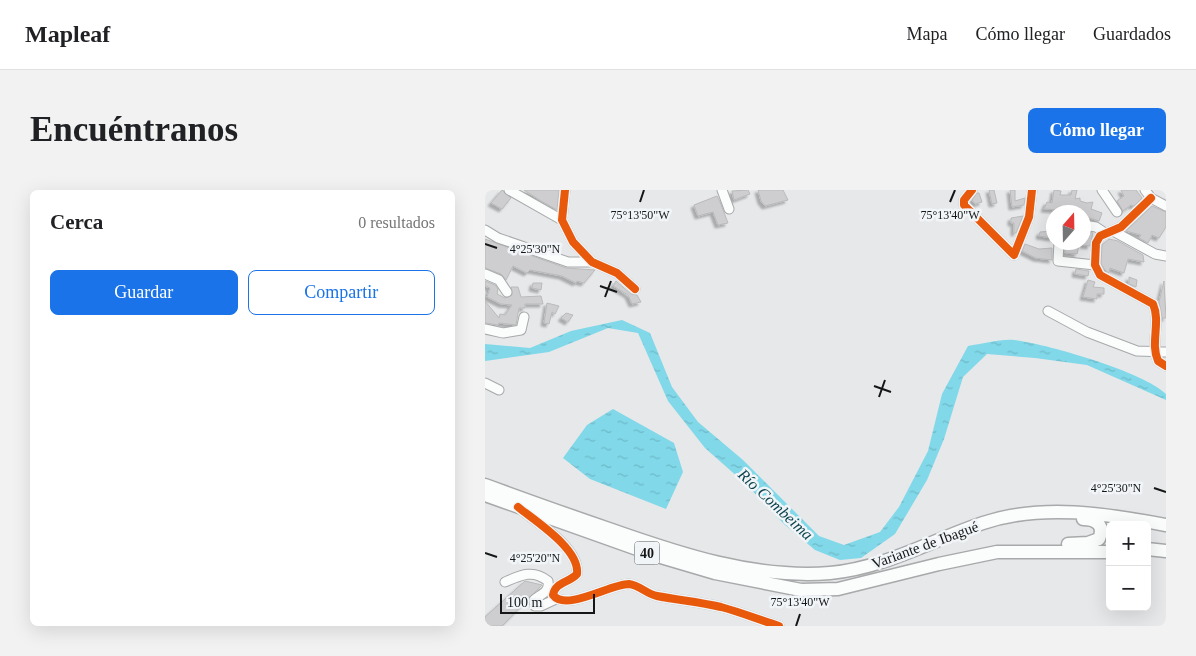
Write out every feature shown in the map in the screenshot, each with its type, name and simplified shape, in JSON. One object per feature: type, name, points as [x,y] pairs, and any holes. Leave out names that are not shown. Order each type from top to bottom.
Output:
[{"type":"highway","name":"Variante de Ibagué","points":[[485,485],[688,555],[746,568],[796,574],[847,570],[897,558],[983,523],[1015,515],[1061,512],[1107,515],[1166,526]]},
{"type":"highway","name":"Variante de Ibagué","points":[[485,495],[654,555],[715,573],[814,591],[838,589],[997,552],[1106,552]]},
{"type":"highway","points":[[952,536],[965,537],[1016,521],[1044,518],[1089,519],[1099,524],[1101,528],[1101,536],[1095,542],[1007,547],[997,552]]},
{"type":"highway","points":[[1151,525],[1166,526]]},
{"type":"highway","points":[[1151,551],[1166,552]]},
{"type":"street","points":[[509,190],[562,220]]},
{"type":"street","points":[[565,190],[562,220],[573,242],[592,262],[617,273],[635,289]]},
{"type":"street","points":[[721,190],[729,209]]},
{"type":"street","points":[[972,190],[964,200],[964,205],[1014,255],[1029,217],[1033,190]]},
{"type":"street","points":[[1102,190],[1117,212]]},
{"type":"street","points":[[1145,190],[1151,198],[1166,206]]},
{"type":"street","points":[[1151,198],[1121,227],[1109,232],[1096,242],[1095,266],[1105,278],[1151,302],[1155,308],[1154,352],[1158,361],[1166,366]]},
{"type":"street","points":[[1091,226],[1109,232],[1155,254],[1166,256]]},
{"type":"street","points":[[485,230],[498,238],[568,262],[592,262]]},
{"type":"street","points":[[1059,250],[1058,262],[1095,266]]},
{"type":"street","points":[[485,274],[499,280],[507,292]]},
{"type":"street","points":[[1048,311],[1087,332],[1137,351],[1166,352]]},
{"type":"street","points":[[485,329],[503,333],[521,330],[524,317]]},
{"type":"street","points":[[485,383],[499,390]]},
{"type":"street","points":[[518,507],[569,550],[577,562],[577,574],[570,581],[558,584],[555,588],[553,595],[556,599],[561,601],[580,599],[618,585],[629,584],[656,596],[719,606],[779,626]]},
{"type":"street","points":[[505,582],[526,574],[537,574],[547,581],[549,586],[547,590],[534,600],[535,606],[541,606],[556,599]]},
{"type":"water","name":"Río Combeima","points":[[622,320],[650,333],[672,387],[698,422],[743,460],[819,536],[844,545],[880,532],[899,507],[928,451],[942,394],[968,346],[1014,340],[1071,353],[1138,377],[1166,394],[1166,400],[1087,365],[987,354],[963,377],[944,439],[927,480],[895,534],[861,558],[840,560],[815,550],[784,524],[748,486],[705,448],[668,401],[638,333],[608,328],[549,352],[485,361],[485,344],[530,348],[571,331]]},
{"type":"water","points":[[613,409],[674,443],[683,472],[666,509],[590,479],[563,458],[587,425]]},
{"type":"building","points":[[502,190],[511,198],[502,209],[491,203]]},
{"type":"building","points":[[524,190],[559,190],[557,210],[541,201]]},
{"type":"building","points":[[748,190],[750,194],[734,200],[732,191]]},
{"type":"building","points":[[758,190],[783,190],[788,200],[765,206],[761,201]]},
{"type":"building","points":[[989,190],[994,190],[997,203],[992,204]]},
{"type":"building","points":[[1010,190],[1015,190],[1015,201],[1025,198],[1024,205],[1012,207]]},
{"type":"building","points":[[1054,190],[1061,191],[1060,195],[1071,195],[1072,190],[1077,190],[1075,199],[1080,198],[1080,201],[1087,203],[1093,202],[1091,209],[1091,205],[1046,205],[1046,209],[1044,209],[1047,202],[1052,203]]},
{"type":"building","points":[[1121,190],[1136,190],[1142,198],[1134,206],[1131,205],[1123,211],[1117,201],[1124,196]]},
{"type":"building","points":[[979,193],[982,202],[975,204],[972,200]]},
{"type":"building","points":[[717,196],[728,223],[718,225],[713,212],[698,216],[694,205]]},
{"type":"building","points":[[1152,206],[1166,212],[1166,227],[1159,238],[1152,235],[1148,243],[1139,238],[1141,235],[1126,231]]},
{"type":"building","points":[[1091,209],[1102,213],[1099,221],[1091,218]]},
{"type":"building","points":[[1023,216],[1016,233],[1014,233],[1014,223],[1011,223],[1011,218]]},
{"type":"building","points":[[1040,232],[1046,232],[1046,237],[1039,236]]},
{"type":"building","points":[[485,239],[566,268],[595,270],[584,283],[577,281],[576,283],[562,276],[530,270],[527,273],[513,266],[506,280],[501,274],[485,268]]},
{"type":"building","points":[[1109,239],[1118,241],[1143,255],[1144,262],[1128,259],[1124,273],[1110,268],[1109,273],[1101,264],[1102,245]]},
{"type":"building","points":[[1025,244],[1039,249],[1052,250],[1052,260],[1036,258],[1022,251]]},
{"type":"building","points":[[1065,250],[1078,250],[1077,254],[1065,253]]},
{"type":"building","points":[[1076,269],[1089,271],[1088,276],[1075,274]]},
{"type":"building","points":[[1129,277],[1137,280],[1136,287],[1129,284]]},
{"type":"building","points":[[1088,280],[1095,282],[1093,287],[1104,288],[1104,294],[1097,294],[1097,299],[1083,297]]},
{"type":"building","points":[[485,281],[495,285],[498,289],[497,294],[505,298],[512,295],[511,287],[518,287],[521,297],[541,296],[543,304],[525,304],[525,308],[519,308],[516,325],[485,323],[485,301],[499,318],[500,314],[505,315],[512,305],[501,304],[487,297],[490,288],[485,286]]},
{"type":"building","points":[[616,281],[631,294],[637,295],[641,302],[632,304],[628,295],[613,286]]},
{"type":"building","points":[[1164,281],[1166,318],[1162,318],[1159,302]]},
{"type":"building","points":[[533,283],[542,283],[541,290],[532,288]]},
{"type":"building","points":[[547,303],[559,306],[555,314],[552,312],[549,324],[544,323]]},
{"type":"building","points":[[566,313],[573,315],[568,322],[561,318]]},
{"type":"building","points":[[525,581],[542,585],[502,626],[485,626],[485,617]]},
{"type":"cycle path","points":[[565,190],[562,220],[573,242],[592,262],[617,273],[635,289]]},
{"type":"cycle path","points":[[972,190],[964,200],[964,205],[1014,255],[1029,217],[1032,190]]},
{"type":"cycle path","points":[[1151,198],[1121,227],[1100,236],[1096,243],[1095,265],[1100,275],[1153,304],[1156,318],[1156,354],[1158,361],[1166,366]]},
{"type":"cycle path","points":[[518,507],[555,536],[571,555],[576,565],[577,574],[559,585],[554,591],[553,595],[559,599],[578,599],[629,584],[657,596],[721,607],[779,626]]}]
